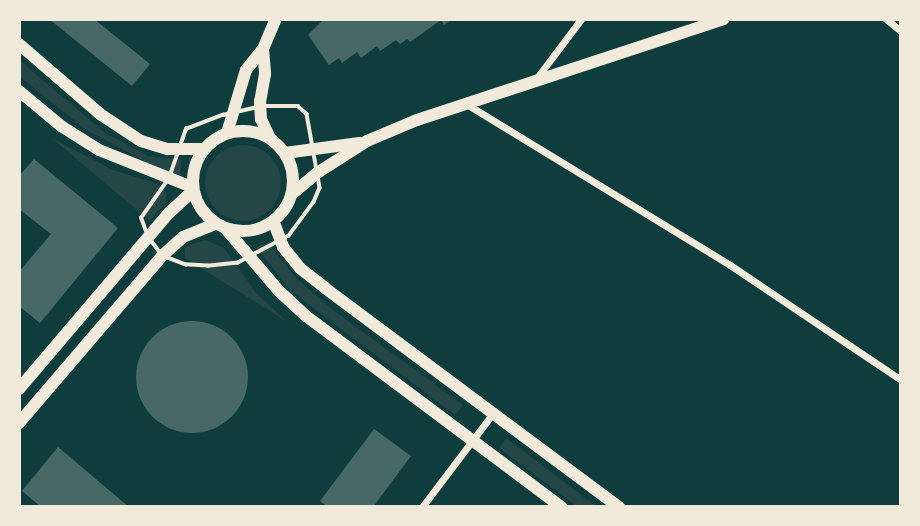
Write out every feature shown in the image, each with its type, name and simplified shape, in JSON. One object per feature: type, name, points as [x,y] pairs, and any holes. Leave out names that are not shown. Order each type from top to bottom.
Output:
[{"type":"street","points":[[227,133],[246,70],[263,49],[276,19]]},
{"type":"street","points":[[534,82],[581,19]]},
{"type":"street","points":[[292,194],[317,173],[367,141],[417,120],[724,19]]},
{"type":"street","points":[[886,19],[901,31]]},
{"type":"street","points":[[19,44],[100,114],[141,141],[178,149],[204,149]]},
{"type":"street","points":[[19,423],[162,256],[183,237],[221,227],[252,232],[274,223],[288,206],[294,180],[285,153],[270,138],[261,119],[265,74],[263,49]]},
{"type":"street","points":[[19,91],[61,126],[99,150],[193,189]]},
{"type":"street","points":[[468,105],[730,265],[864,352],[901,380]]},
{"type":"street","points":[[270,138],[242,131],[227,133],[204,149],[193,173],[193,189],[200,206],[306,316],[561,507]]},
{"type":"street","points":[[285,153],[367,141]]},
{"type":"street","points":[[19,389],[148,237],[193,189]]},
{"type":"street","points":[[274,223],[281,242],[302,269],[325,288],[619,507]]},
{"type":"street","points":[[422,507],[493,413]]},
{"type":"path","points":[[261,106],[303,108],[307,114],[320,193],[289,236],[238,262],[208,267],[186,265],[162,256],[148,237],[141,218],[169,178],[186,129],[234,113],[261,106]]},
{"type":"shaded area","points":[[19,60],[104,132],[148,156],[182,160],[180,175],[150,164],[85,129],[19,76]]},
{"type":"shaded area","points":[[53,139],[113,170],[157,184],[166,192],[166,203],[150,221]]},
{"type":"shaded area","points":[[243,145],[257,148],[270,156],[278,169],[281,183],[278,197],[270,210],[257,218],[243,221],[229,218],[216,210],[208,197],[205,183],[208,169],[216,156],[229,148]]},
{"type":"shaded area","points":[[205,240],[224,248],[256,293],[286,321],[185,258],[185,247]]},
{"type":"shaded area","points":[[268,243],[297,279],[333,310],[463,405],[455,415],[291,291],[256,247]]},
{"type":"shaded area","points":[[506,438],[597,507],[578,507],[499,448]]},
{"type":"building","points":[[49,19],[94,19],[150,64],[132,86]]},
{"type":"building","points":[[324,19],[452,19],[444,25],[441,20],[410,42],[407,39],[400,44],[396,40],[380,51],[377,46],[361,58],[357,52],[342,63],[339,58],[329,65],[308,35]]},
{"type":"building","points":[[34,159],[118,228],[40,323],[19,306],[19,272],[51,234],[19,209],[19,176]]},
{"type":"building","points":[[192,321],[213,325],[231,338],[244,356],[248,377],[244,398],[231,416],[213,429],[192,433],[171,429],[153,416],[140,398],[136,377],[140,356],[153,338],[171,325]]},
{"type":"building","points":[[374,429],[411,456],[373,507],[328,507],[320,501]]},
{"type":"building","points":[[58,447],[129,507],[41,507],[22,491]]}]
